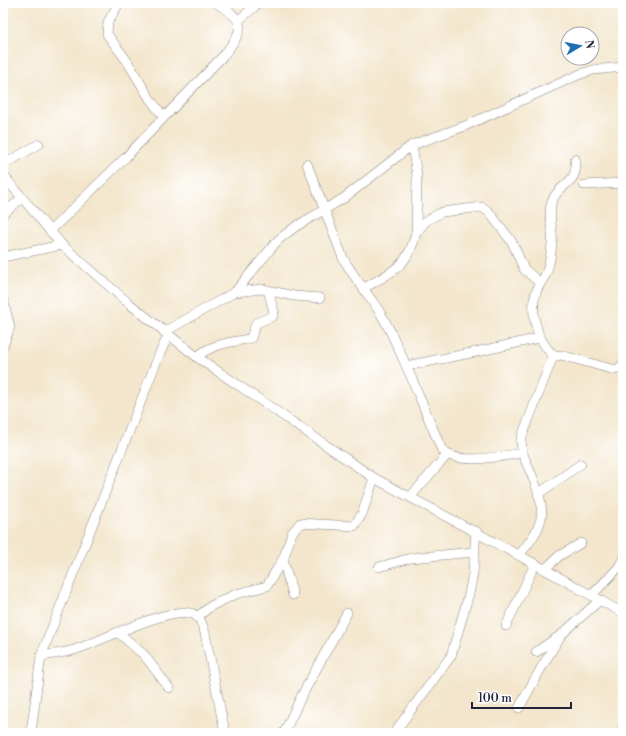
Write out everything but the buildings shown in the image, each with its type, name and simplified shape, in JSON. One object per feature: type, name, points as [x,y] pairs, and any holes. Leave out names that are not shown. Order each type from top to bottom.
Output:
[{"type":"street","points":[[119,3],[108,22],[107,34],[127,61],[150,99],[164,117]]},
{"type":"street","points":[[50,231],[164,117],[224,55],[238,37],[240,28],[233,13],[216,3]]},
{"type":"street","points":[[238,21],[259,3]]},
{"type":"street","points":[[31,733],[41,656],[166,334],[235,292],[278,240],[325,208],[344,198],[412,145],[480,120],[578,75],[593,70],[623,67]]},
{"type":"street","points":[[3,165],[39,144]]},
{"type":"street","points":[[364,288],[404,263],[410,251],[416,233],[417,176],[412,145]]},
{"type":"street","points":[[554,356],[539,338],[534,311],[534,302],[540,283],[546,274],[549,265],[552,242],[550,208],[558,191],[575,175],[577,169],[575,159]]},
{"type":"street","points":[[307,164],[343,258],[351,272],[364,288],[385,320],[442,450],[447,455],[457,458],[487,458],[522,453]]},
{"type":"street","points":[[3,176],[62,245],[166,334],[197,357],[374,478],[476,531],[623,613]]},
{"type":"street","points":[[566,185],[587,188],[623,183]]},
{"type":"street","points":[[3,214],[22,198]]},
{"type":"street","points":[[416,233],[426,221],[442,212],[482,207],[489,212],[512,242],[524,269],[540,283]]},
{"type":"street","points":[[3,257],[62,245]]},
{"type":"street","points":[[235,292],[262,289],[294,296],[320,298]]},
{"type":"street","points":[[197,357],[205,350],[214,346],[251,338],[256,323],[273,316],[274,312],[268,290]]},
{"type":"street","points":[[3,299],[10,327],[3,346]]},
{"type":"street","points":[[406,366],[539,338]]},
{"type":"street","points":[[554,356],[561,355],[589,364],[621,368]]},
{"type":"street","points":[[519,555],[531,542],[540,524],[542,509],[538,494],[522,453],[521,439],[554,356]]},
{"type":"street","points":[[411,496],[447,455]]},
{"type":"street","points":[[538,494],[581,464]]},
{"type":"street","points":[[197,617],[211,606],[236,594],[267,586],[284,557],[292,533],[300,523],[354,526],[362,514],[374,478]]},
{"type":"street","points":[[394,733],[451,656],[469,594],[476,531]]},
{"type":"street","points":[[545,569],[559,556],[581,542]]},
{"type":"street","points":[[379,567],[411,558],[474,552]]},
{"type":"street","points":[[284,557],[284,564],[292,595]]},
{"type":"street","points":[[592,595],[611,576],[623,559]]},
{"type":"street","points":[[506,626],[535,564]]},
{"type":"street","points":[[536,652],[561,635],[600,600]]},
{"type":"street","points":[[41,656],[74,650],[119,634],[143,622],[169,614],[185,612],[194,614],[201,621],[205,633],[225,733]]},
{"type":"street","points":[[284,733],[301,697],[347,614]]},
{"type":"street","points":[[119,634],[144,655],[169,688]]},
{"type":"street","points":[[520,708],[561,635]]},
{"type":"street","points":[[622,733],[623,727]]}]
